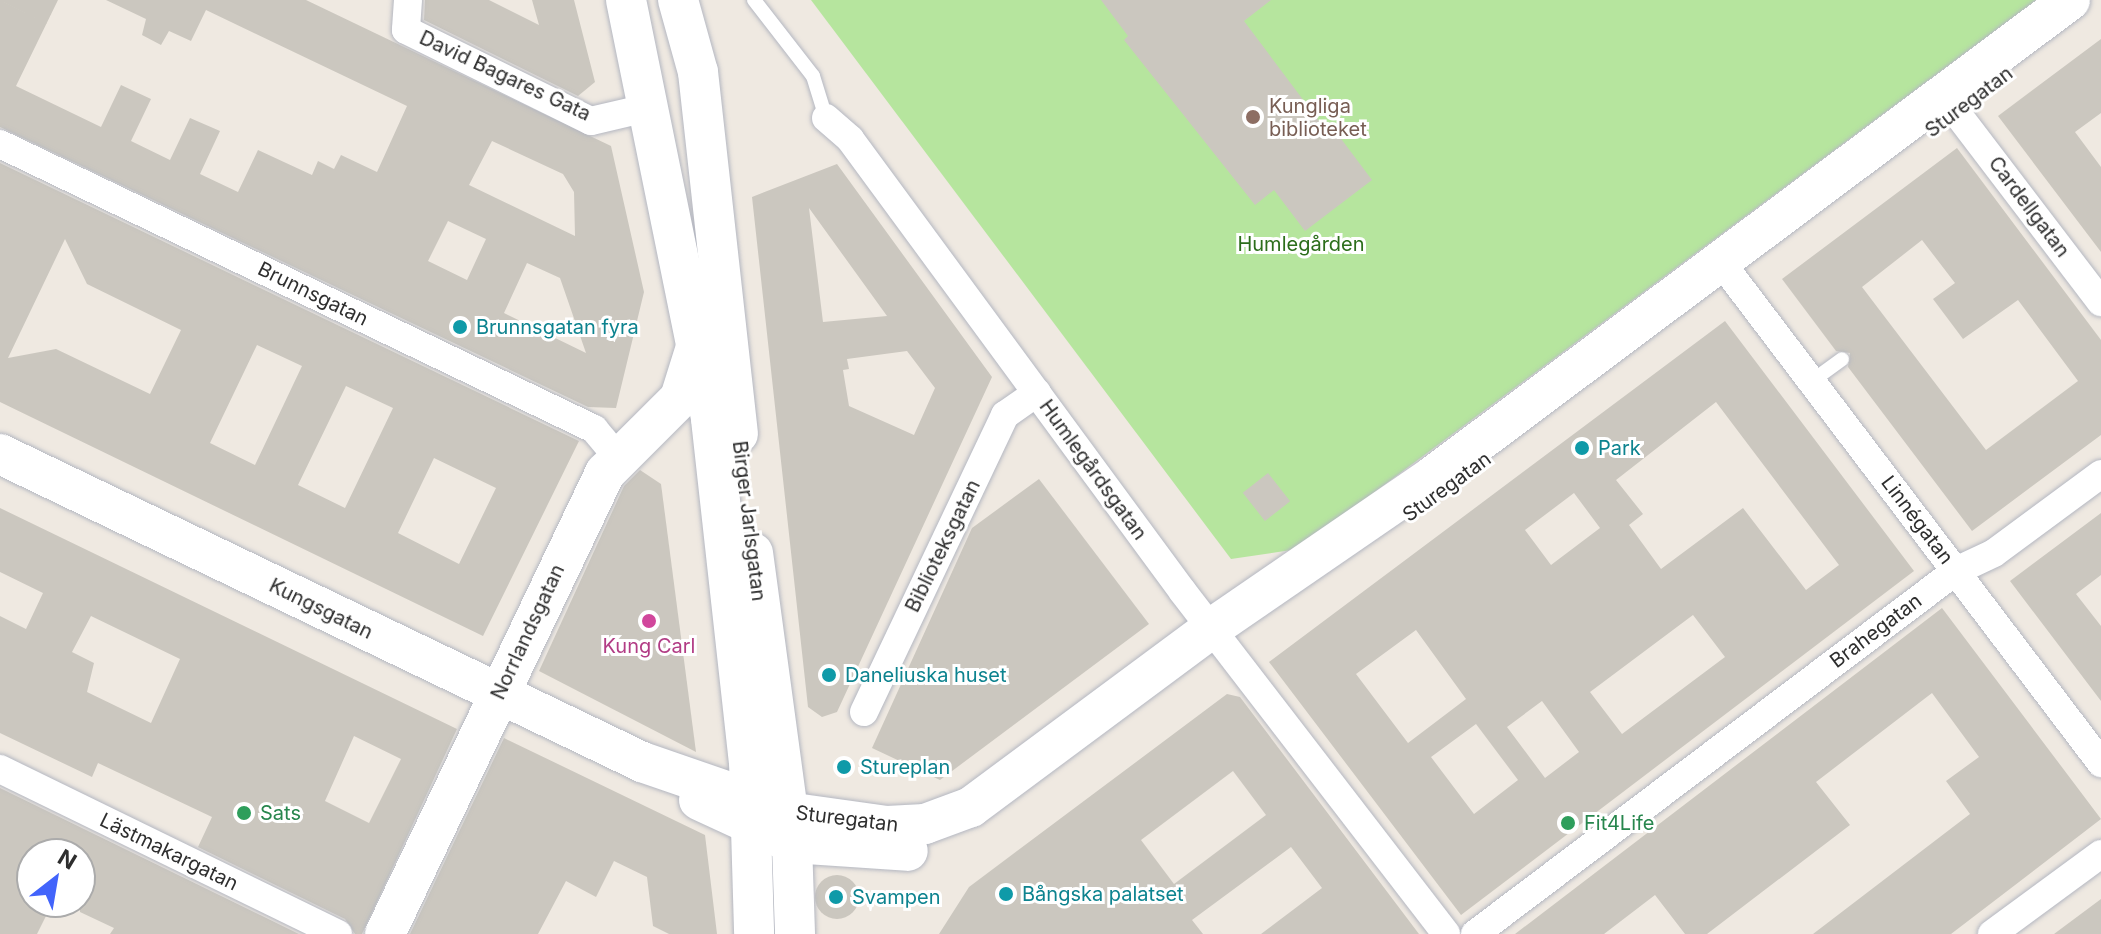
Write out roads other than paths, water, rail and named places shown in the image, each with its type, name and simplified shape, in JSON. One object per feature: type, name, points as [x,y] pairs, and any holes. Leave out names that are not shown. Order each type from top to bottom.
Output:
[{"type":"street","name":"David Bagares Gata","points":[[408,0],[404,35],[591,121],[651,107]]},
{"type":"street","name":"Birger Jarlsgatan","points":[[626,0],[651,107],[695,350],[711,419],[768,823],[795,934]]},
{"type":"street","name":"Birger Jarlsgatan","points":[[678,0],[698,72],[768,823],[767,934]]},
{"type":"street","name":"Sturegatan","points":[[1219,637],[2070,0]]},
{"type":"street","name":"Sturegatan","points":[[768,823],[887,826],[951,817],[971,807],[1733,278],[2101,0]]},
{"type":"street","points":[[651,107],[687,100],[700,107]]},
{"type":"street","name":"Cardellgatan","points":[[1956,112],[2101,302]]},
{"type":"street","name":"Humlegårdsgatan","points":[[826,118],[850,139],[1219,637],[1446,934]]},
{"type":"street","name":"Brunnsgatan","points":[[0,144],[594,429],[617,456]]},
{"type":"street","name":"Linnégatan","points":[[1733,278],[2101,763]]},
{"type":"street","name":"Norrlandsgatan","points":[[385,934],[498,694],[617,456],[680,398],[695,350]]},
{"type":"street","name":"Biblioteksgatan","points":[[864,712],[951,548],[1005,415],[1037,393]]},
{"type":"street","name":"Kungsgatan","points":[[0,454],[768,823]]},
{"type":"street","name":"Brahegatan","points":[[1475,934],[1555,886],[1956,571],[1994,553],[2101,474]]},
{"type":"street","name":"Lästmakargatan","points":[[0,769],[338,934]]},
{"type":"street","name":"Birger Jarlsgatan","points":[[754,934],[768,823]]},
{"type":"street","points":[[1992,934],[2101,854]]},
{"type":"lane","name":"Humlegårdsgatan","points":[[754,0],[813,76],[826,118]]},
{"type":"lane","points":[[1812,381],[1842,359]]},
{"type":"place","name":"Kungliga biblioteket","points":[[1253,117]]},
{"type":"place","name":"Brunnsgatan fyra","points":[[460,327]]},
{"type":"place","name":"Park","points":[[1582,448]]},
{"type":"place","name":"Kung Carl","points":[[649,621]]},
{"type":"place","name":"Daneliuska huset","points":[[829,675]]},
{"type":"place","name":"Stureplan","points":[[844,767]]},
{"type":"place","name":"Sats","points":[[244,813]]},
{"type":"place","name":"Fit4Life","points":[[1568,823]]},
{"type":"place","name":"Bångska palatset","points":[[1006,894]]},
{"type":"place","name":"Svampen","points":[[836,897]]},
{"type":"park label","name":"Humlegården","points":[[1301,244]]}]
